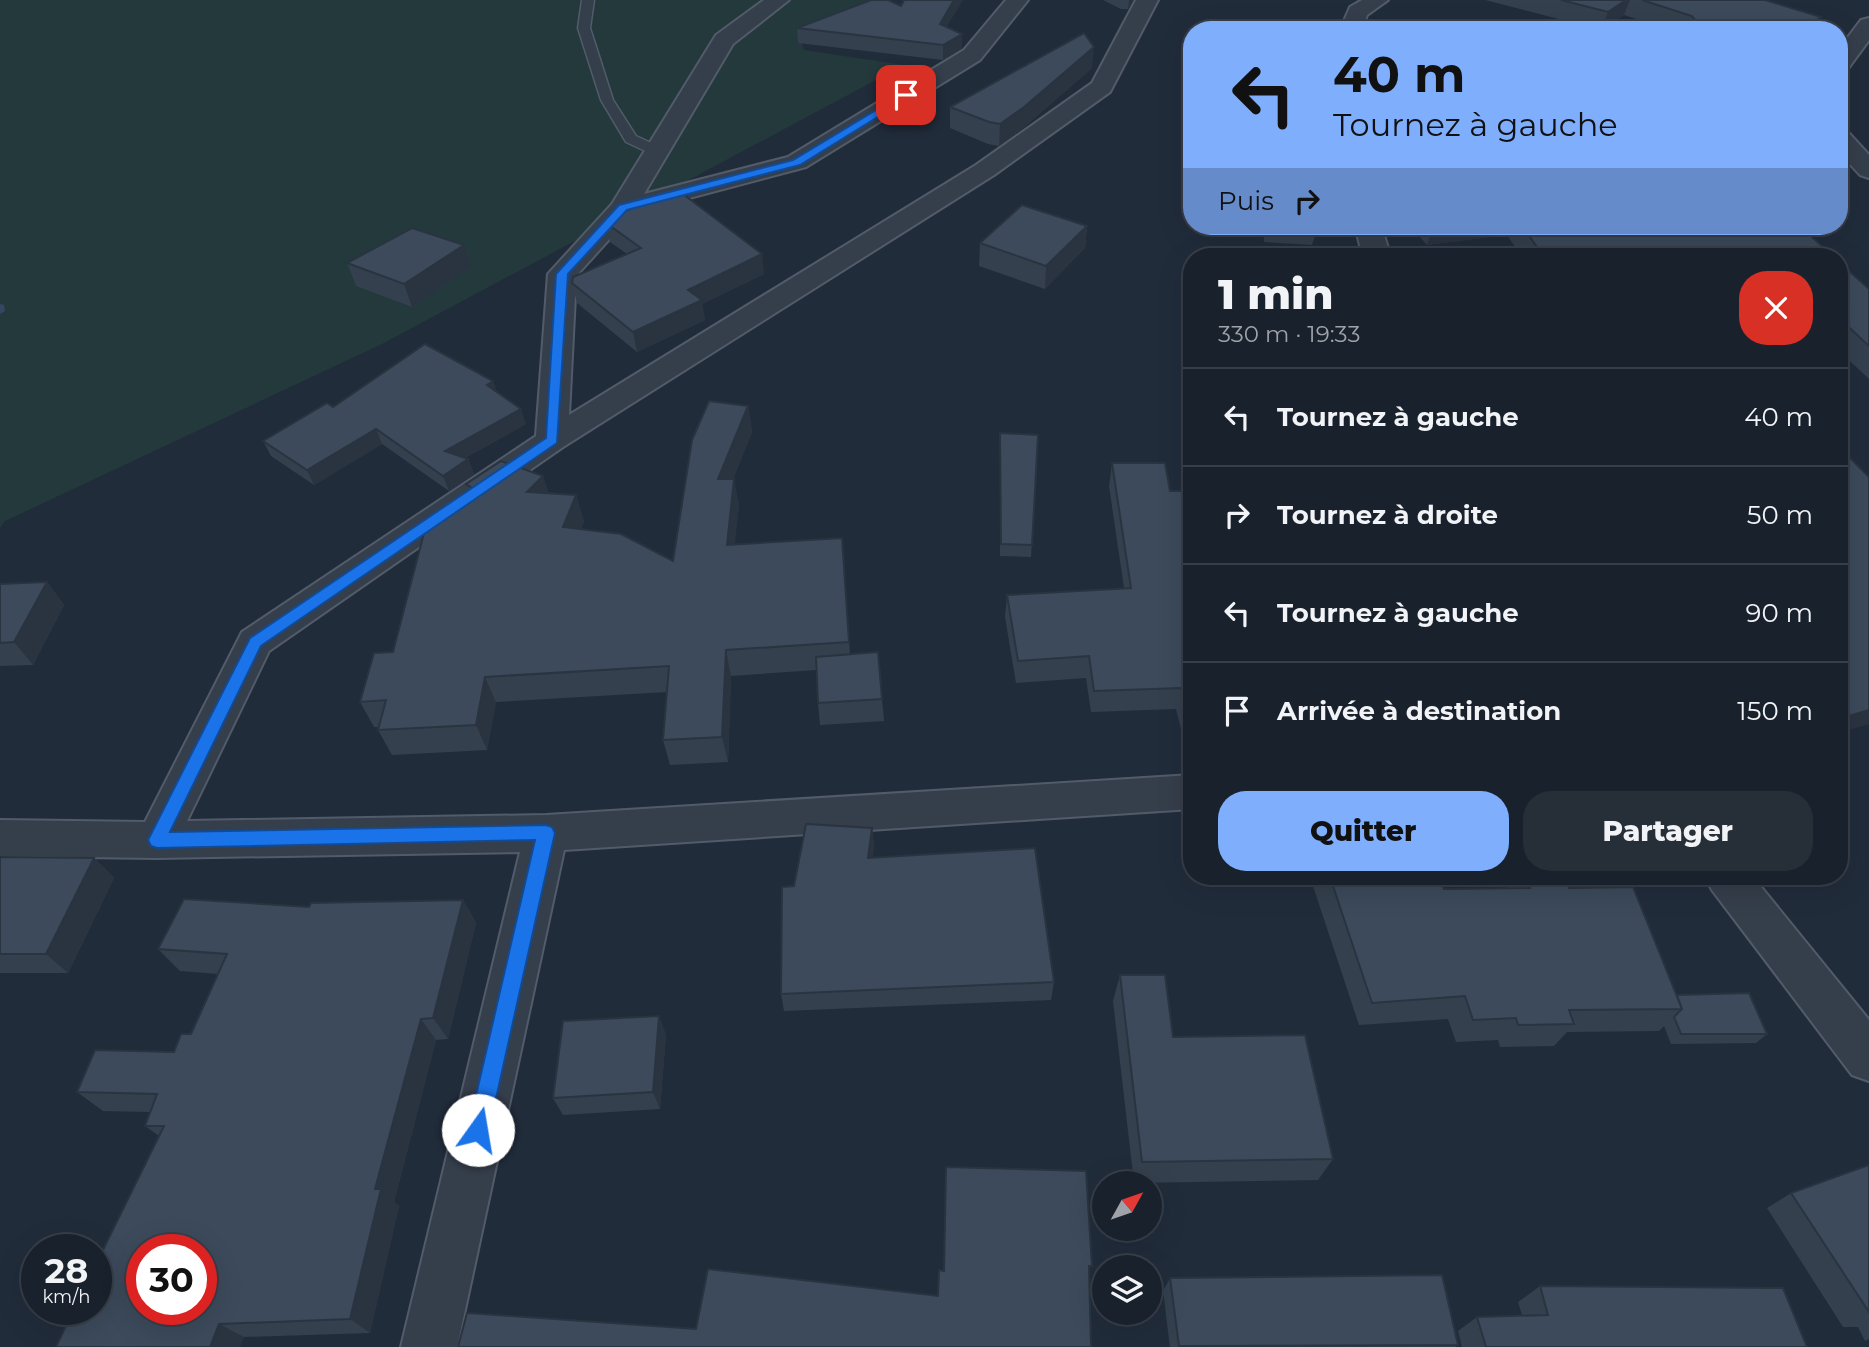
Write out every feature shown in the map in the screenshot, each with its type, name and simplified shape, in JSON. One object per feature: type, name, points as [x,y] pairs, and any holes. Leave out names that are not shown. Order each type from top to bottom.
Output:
[{"type":"street","points":[[552,440],[562,274],[623,208],[724,40],[778,0]]},
{"type":"street","points":[[623,208],[797,162],[972,55],[1017,0]]},
{"type":"street","points":[[157,840],[256,642],[552,440],[985,170],[1102,87],[1147,0]]},
{"type":"street","points":[[1354,21],[1358,12],[1377,0]]},
{"type":"street","points":[[1848,53],[1869,25]]},
{"type":"street","points":[[1848,147],[1869,170]]},
{"type":"street","points":[[0,838],[157,840],[546,833],[1183,793]]},
{"type":"street","points":[[429,1347],[546,833]]},
{"type":"street","points":[[1733,885],[1869,1058]]},
{"type":"lane","points":[[588,0],[584,28],[607,100],[631,139],[657,151]]},
{"type":"green space","points":[[0,0],[880,0],[799,34],[804,50],[904,65],[382,344],[5,521],[0,528]]},
{"type":"building","points":[[871,0],[888,0],[901,6],[904,0],[954,0],[940,24],[962,34],[943,45],[797,28]]},
{"type":"building","points":[[1561,0],[1626,0],[1608,12]]},
{"type":"building","points":[[1642,0],[1765,0],[1821,17],[1815,21],[1696,21],[1692,16]]},
{"type":"building","points":[[1084,33],[1094,47],[1000,124],[950,107]]},
{"type":"building","points":[[679,191],[762,254],[688,290],[702,300],[633,332],[572,283],[573,277],[641,248],[606,223],[612,216]]},
{"type":"building","points":[[1022,205],[1087,226],[1046,266],[980,243]]},
{"type":"building","points":[[412,228],[464,245],[404,284],[347,263]]},
{"type":"building","points":[[1528,235],[1810,235],[1824,248],[1538,248]]},
{"type":"building","points":[[1848,270],[1869,289],[1869,346],[1848,326]]},
{"type":"building","points":[[425,344],[493,381],[487,385],[521,409],[445,451],[468,459],[443,476],[376,429],[307,470],[263,441],[327,403],[333,407]]},
{"type":"building","points":[[709,401],[748,406],[718,479],[734,479],[727,545],[842,538],[849,642],[726,650],[722,737],[663,740],[669,666],[485,677],[476,725],[378,730],[386,700],[360,702],[374,653],[393,652],[424,533],[472,488],[466,484],[501,461],[543,476],[527,492],[576,495],[563,527],[621,534],[673,561],[692,440]]},
{"type":"building","points":[[1000,433],[1038,435],[1032,545],[1001,544]]},
{"type":"building","points":[[1848,456],[1869,477],[1869,710],[1848,716]]},
{"type":"building","points":[[1112,463],[1165,463],[1170,491],[1183,491],[1183,695],[1181,688],[1094,691],[1089,656],[1018,661],[1007,595],[1131,588]]},
{"type":"building","points":[[47,582],[14,642],[0,643],[0,584]]},
{"type":"building","points":[[878,652],[882,699],[818,703],[816,657]]},
{"type":"building","points":[[806,824],[872,828],[868,858],[1035,848],[1054,982],[781,994],[782,887],[794,886]]},
{"type":"building","points":[[0,857],[94,858],[46,954],[0,954]]},
{"type":"building","points":[[1333,885],[1442,885],[1444,889],[1530,888],[1529,885],[1568,885],[1569,888],[1633,887],[1682,1009],[1569,1010],[1574,1024],[1518,1025],[1516,1018],[1473,1020],[1465,996],[1372,1003]]},
{"type":"building","points":[[184,899],[309,907],[311,903],[463,900],[433,1018],[421,1019],[375,1189],[381,1189],[350,1319],[219,1324],[210,1347],[56,1347],[66,1325],[112,1325],[111,1234],[164,1126],[145,1126],[157,1094],[77,1092],[95,1050],[174,1052],[181,1034],[191,1034],[227,954],[158,949]]},
{"type":"building","points":[[1120,975],[1165,975],[1173,1037],[1305,1035],[1333,1159],[1142,1162]]},
{"type":"building","points":[[1749,993],[1767,1034],[1681,1034],[1674,1017],[1682,1009],[1677,995]]},
{"type":"building","points":[[659,1016],[653,1092],[553,1098],[563,1021]]},
{"type":"building","points":[[1869,1165],[1869,1312],[1791,1193]]},
{"type":"building","points":[[946,1167],[1086,1171],[1092,1266],[1089,1266],[1091,1347],[458,1347],[467,1313],[696,1329],[708,1269],[938,1296],[939,1270],[944,1271]]},
{"type":"building","points":[[1442,1275],[1458,1345],[1179,1346],[1170,1278]]},
{"type":"building","points":[[1540,1286],[1783,1288],[1807,1347],[1486,1347],[1477,1317],[1548,1315]]},
{"type":"route","points":[[478,1130],[546,833],[157,840],[256,642],[552,440],[562,274],[623,208],[797,162],[906,95]]}]
